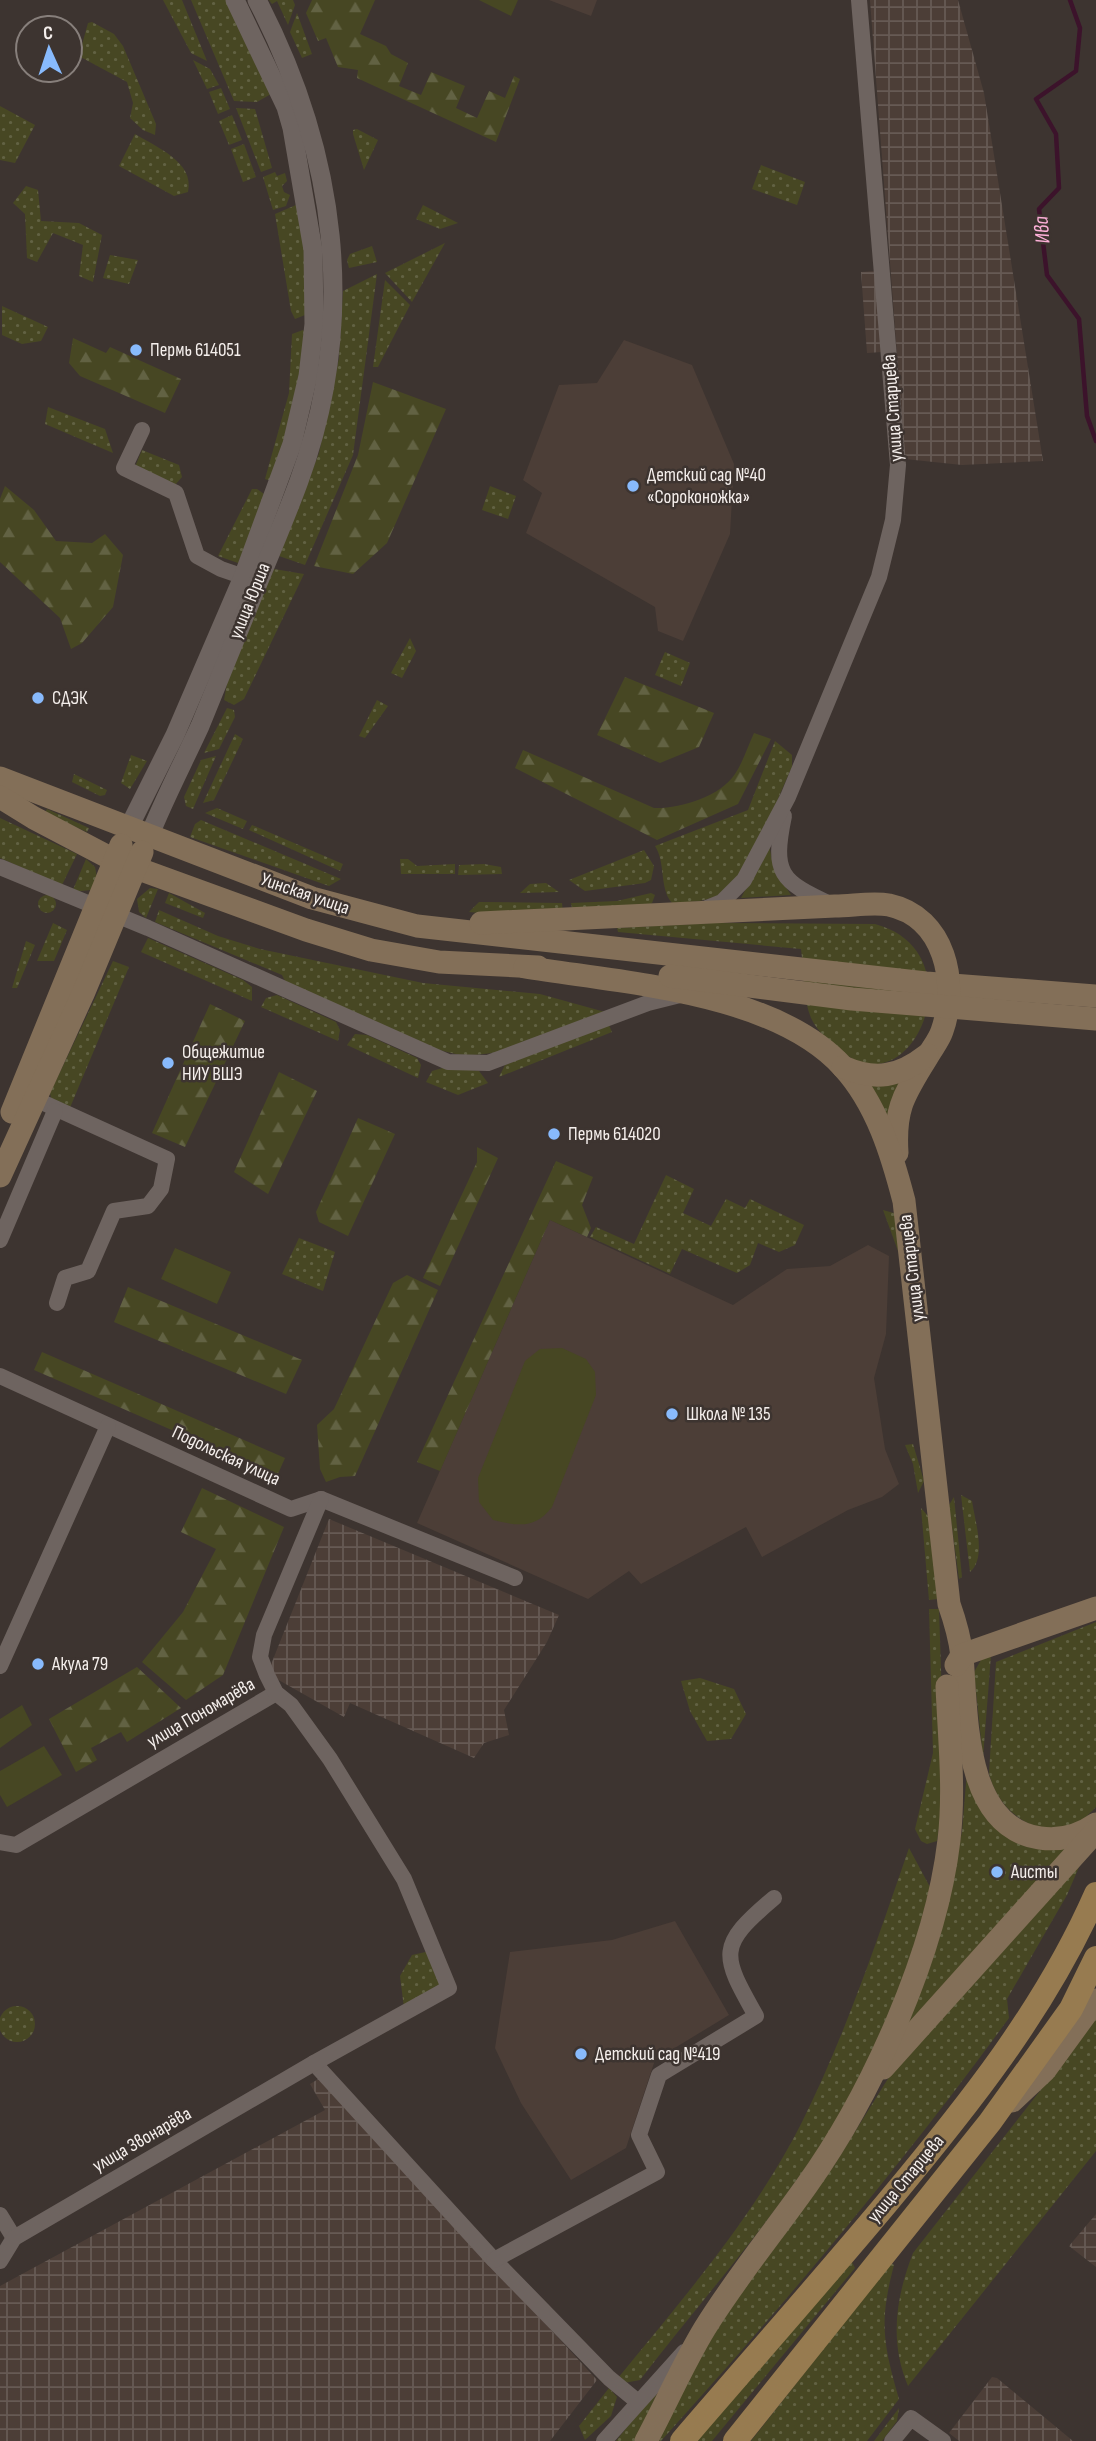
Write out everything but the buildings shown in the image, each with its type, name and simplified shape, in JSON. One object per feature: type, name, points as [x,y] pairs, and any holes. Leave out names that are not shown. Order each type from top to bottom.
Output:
[{"type":"main road","name":"Уинская улица","points":[[0,778],[312,898],[417,926],[625,959]]},
{"type":"main road","name":"Уинская улица","points":[[0,797],[114,860],[137,866],[306,930],[371,950],[439,962],[525,967],[625,959]]},
{"type":"main road","name":"улица Юрша","points":[[0,1140],[37,1100],[95,908],[114,860],[139,832]]},
{"type":"main road","name":"улица Юрша","points":[[0,1176],[37,1100],[117,916],[137,866],[139,832]]},
{"type":"main road","points":[[417,926],[888,905],[924,923],[941,945],[948,972],[947,1012],[942,1031],[899,1104],[897,1154],[904,1202]]},
{"type":"main road","points":[[625,959],[1096,996]]},
{"type":"main road","points":[[625,959],[852,999],[1096,1019]]},
{"type":"main road","name":"улица Старцева","points":[[525,967],[687,993],[746,1009],[796,1030],[843,1067],[878,1122],[892,1154],[904,1202],[949,1604],[962,1655],[964,1714],[976,1770],[992,1809],[1009,1825],[1036,1837],[1067,1838],[1096,1824]]},
{"type":"main road","points":[[843,1067],[873,1077],[890,1076],[929,1053]]},
{"type":"main road","points":[[646,2441],[705,2329],[762,2243],[807,2184],[871,2080],[908,1992],[928,1931],[945,1863],[952,1804],[947,1680],[949,1604]]},
{"type":"main road","points":[[947,1680],[962,1655],[1096,1608]]},
{"type":"main road","points":[[871,2080],[1096,1830]]},
{"type":"main road","name":"улица Старцева","points":[[682,2441],[915,2169],[1009,2050],[1068,1954],[1096,1894]]},
{"type":"main road","name":"улица Старцева","points":[[735,2441],[990,2122],[1070,2009],[1096,1958]]},
{"type":"main road","points":[[990,2122],[1045,2070],[1096,2000]]},
{"type":"street","name":"улица Юрша","points":[[235,0],[286,107],[306,204],[315,279],[308,376],[292,444],[251,580]]},
{"type":"street","name":"улица Юрша","points":[[139,832],[175,735],[300,479],[320,406],[331,345],[334,277],[328,213],[314,141],[288,65],[257,0]]},
{"type":"street","name":"улица Старцева","points":[[788,797],[879,576],[893,520],[898,464],[859,0]]},
{"type":"street","points":[[142,430],[124,468],[176,493],[197,556],[251,580]]},
{"type":"street","points":[[788,797],[777,851],[785,876],[796,888],[835,906]]},
{"type":"street","points":[[698,912],[722,902],[744,880],[788,797]]},
{"type":"street","points":[[0,867],[436,1057],[461,1064],[488,1063],[648,1003],[687,993]]},
{"type":"street","points":[[0,1240],[37,1100],[167,1159],[161,1189],[148,1206],[114,1211],[88,1271],[65,1278],[57,1303]]},
{"type":"street","name":"Подольская улица","points":[[0,1376],[291,1509],[321,1499]]},
{"type":"street","points":[[0,1666],[108,1426]]},
{"type":"street","points":[[321,1499],[515,1578]]},
{"type":"street","name":"улица Пономарёва","points":[[0,1842],[16,1844],[276,1693],[260,1657],[264,1636],[321,1499]]},
{"type":"street","name":"улица Звонарёва","points":[[0,2262],[14,2238],[314,2063],[449,1988],[404,1879],[330,1759],[291,1705],[276,1693]]},
{"type":"street","points":[[494,2260],[657,2172],[639,2135],[659,2075],[756,2016],[730,1969],[732,1943],[750,1919],[774,1898]]},
{"type":"street","points":[[314,2063],[494,2260],[609,2378],[638,2402]]},
{"type":"street","points":[[0,2215],[14,2238]]},
{"type":"street","points":[[604,2441],[705,2329]]},
{"type":"street","points":[[892,2441],[911,2418],[943,2441]]},
{"type":"shaded area","points":[[549,0],[597,0],[591,16]]},
{"type":"shaded area","points":[[870,0],[958,0],[984,93],[1043,461],[962,465],[905,459]]},
{"type":"shaded area","points":[[876,271],[882,352],[867,353],[861,272]]},
{"type":"shaded area","name":"Детский сад №40 «Сороконожка»","points":[[624,340],[692,365],[734,464],[730,534],[683,641],[658,631],[655,607],[526,533],[542,493],[523,480],[559,385],[597,383]]},
{"type":"shaded area","name":"Школа № 135","points":[[550,1220],[733,1305],[787,1269],[830,1266],[868,1245],[889,1256],[886,1334],[874,1378],[885,1449],[899,1484],[882,1497],[848,1510],[762,1557],[746,1527],[641,1584],[629,1571],[588,1599],[417,1523]]},
{"type":"shaded area","points":[[329,1519],[559,1615],[547,1642],[504,1710],[509,1735],[484,1743],[474,1758],[350,1703],[344,1717],[275,1678],[270,1667]]},
{"type":"shaded area","name":"Детский сад №419","points":[[675,1921],[729,2015],[655,2060],[626,2148],[571,2180],[521,2103],[495,2048],[510,1952],[612,1940]]},
{"type":"shaded area","points":[[320,2078],[597,2380],[550,2441],[0,2441],[0,2286],[325,2110],[310,2084]]},
{"type":"shaded area","points":[[1096,2214],[1096,2267],[1069,2246]]},
{"type":"shaded area","points":[[992,2377],[997,2378],[1073,2441],[959,2441],[949,2433]]},
{"type":"green space","points":[[163,0],[182,0],[207,61],[191,53]]},
{"type":"green space","points":[[191,0],[226,0],[271,94],[257,102],[234,101]]},
{"type":"green space","points":[[269,0],[293,0],[295,5],[288,25],[277,1],[272,4]]},
{"type":"green space","points":[[312,0],[375,0],[360,34],[386,46],[391,54],[408,63],[399,86],[421,95],[431,72],[465,86],[456,108],[477,118],[489,91],[505,98],[514,76],[520,79],[496,142],[357,78],[358,70],[338,67],[326,38],[318,41],[306,13]]},
{"type":"green space","points":[[479,0],[518,0],[511,16]]},
{"type":"green space","points":[[297,13],[312,54],[302,58],[290,32]]},
{"type":"green space","points":[[92,22],[114,34],[123,46],[156,124],[155,135],[143,130],[130,118],[133,103],[127,82],[84,59],[84,37],[88,23]]},
{"type":"green space","points":[[193,60],[210,69],[219,85],[207,89]]},
{"type":"green space","points":[[221,88],[230,109],[218,114],[209,92]]},
{"type":"green space","points":[[0,106],[35,125],[15,163],[0,160]]},
{"type":"green space","points":[[236,108],[255,109],[272,168],[261,172]]},
{"type":"green space","points":[[232,115],[242,140],[229,145],[219,121]]},
{"type":"green space","points":[[357,129],[378,140],[364,170],[353,134],[353,130]]},
{"type":"green space","points":[[135,134],[163,150],[180,164],[189,181],[188,192],[174,196],[119,166]]},
{"type":"green space","points":[[244,144],[256,177],[243,182],[231,149]]},
{"type":"green space","points":[[761,165],[805,182],[797,205],[752,189]]},
{"type":"green space","points":[[275,172],[277,176],[285,173],[287,181],[282,186],[284,192],[290,195],[286,206],[273,210],[263,177]]},
{"type":"green space","points":[[26,186],[38,190],[41,221],[79,223],[102,235],[93,282],[79,276],[83,245],[53,233],[37,262],[27,258],[25,214],[13,203]]},
{"type":"green space","points":[[296,205],[305,240],[305,315],[295,319],[291,311],[275,214]]},
{"type":"green space","points":[[423,205],[458,223],[440,229],[416,219]]},
{"type":"green space","points":[[445,243],[412,302],[385,273]]},
{"type":"green space","points":[[372,246],[377,262],[349,268],[347,260],[350,254]]},
{"type":"green space","points":[[110,255],[138,260],[129,284],[103,278]]},
{"type":"green space","points":[[377,274],[353,455],[305,565],[279,556],[319,453],[339,358],[343,291]]},
{"type":"green space","points":[[385,280],[410,305],[378,367],[373,367]]},
{"type":"green space","points":[[2,306],[48,327],[41,341],[22,344],[2,335]]},
{"type":"green space","points":[[303,330],[306,333],[301,386],[273,479],[268,480],[265,479],[289,393],[292,334]]},
{"type":"green space","points":[[73,338],[106,353],[110,347],[181,379],[165,413],[80,376],[69,363]]},
{"type":"green space","points":[[373,382],[446,409],[387,543],[353,574],[314,566],[358,455]]},
{"type":"green space","points":[[48,407],[105,429],[113,453],[45,424]]},
{"type":"green space","points":[[142,450],[179,465],[182,477],[175,485],[135,467]]},
{"type":"green space","points":[[5,486],[34,510],[56,541],[92,543],[105,534],[123,555],[113,607],[82,643],[71,649],[60,618],[0,562],[0,499]]},
{"type":"green space","points":[[490,486],[516,496],[508,519],[482,510]]},
{"type":"green space","points":[[252,489],[257,489],[267,496],[238,563],[218,556]]},
{"type":"green space","points":[[274,569],[304,574],[244,699],[234,705],[224,700],[229,672]]},
{"type":"green space","points":[[410,638],[416,651],[402,678],[391,673]]},
{"type":"green space","points":[[665,652],[690,663],[681,686],[655,675]]},
{"type":"green space","points":[[625,677],[714,713],[699,747],[660,763],[597,735]]},
{"type":"green space","points":[[377,700],[388,706],[365,738],[359,736]]},
{"type":"green space","points":[[227,708],[234,710],[235,717],[219,749],[204,753]]},
{"type":"green space","points":[[754,733],[771,739],[738,804],[657,840],[515,768],[523,750],[654,808],[664,808],[687,804],[720,789],[735,774]]},
{"type":"green space","points":[[235,734],[243,739],[214,800],[203,803]]},
{"type":"green space","points":[[775,741],[792,755],[792,767],[744,871],[734,884],[719,895],[699,901],[672,903],[665,890],[655,846],[748,810]]},
{"type":"green space","points":[[131,755],[147,761],[130,789],[121,783]]},
{"type":"green space","points":[[216,756],[193,809],[186,806],[184,797],[201,760]]},
{"type":"green space","points":[[74,774],[107,790],[105,795],[100,796],[72,782]]},
{"type":"green space","points":[[217,808],[247,821],[243,829],[205,813]]},
{"type":"green space","points":[[47,809],[89,828],[87,832],[45,813]]},
{"type":"green space","points":[[0,818],[77,854],[62,885],[0,858]]},
{"type":"green space","points":[[201,820],[341,879],[329,886],[190,837],[195,824]]},
{"type":"green space","points":[[252,825],[343,864],[340,871],[249,830]]},
{"type":"green space","points":[[769,845],[774,869],[791,895],[741,898]]},
{"type":"green space","points":[[644,850],[654,866],[651,880],[645,883],[585,891],[569,880]]},
{"type":"green space","points":[[86,859],[95,867],[97,877],[91,890],[72,892]]},
{"type":"green space","points":[[400,859],[408,859],[417,866],[455,864],[455,874],[401,874]]},
{"type":"green space","points":[[484,864],[501,867],[502,874],[458,875],[459,865]]},
{"type":"green space","points":[[546,883],[559,892],[520,893],[530,884]]},
{"type":"green space","points":[[150,888],[158,889],[146,918],[139,912],[137,899]]},
{"type":"green space","points":[[169,893],[205,913],[203,918],[165,903]]},
{"type":"green space","points":[[651,893],[655,895],[652,903],[647,906],[573,913],[571,903],[617,901]]},
{"type":"green space","points":[[47,895],[53,898],[56,904],[53,910],[47,913],[41,910],[38,904],[41,898]]},
{"type":"green space","points":[[479,902],[562,903],[563,913],[505,915],[469,912]]},
{"type":"green space","points":[[159,910],[218,936],[260,949],[423,983],[540,994],[605,1012],[537,1040],[502,1051],[466,1055],[448,1052],[402,1037],[286,983],[282,975],[155,922]]},
{"type":"green space","points":[[53,923],[67,930],[54,961],[37,961]]},
{"type":"green space","points":[[712,923],[875,924],[907,940],[924,964],[929,993],[923,1021],[910,1045],[890,1061],[866,1063],[839,1049],[813,1023],[806,1002],[801,949],[618,932],[617,928]]},
{"type":"green space","points":[[148,938],[243,980],[252,987],[252,1001],[141,952]]},
{"type":"green space","points":[[26,941],[35,945],[17,988],[12,988]]},
{"type":"green space","points":[[113,961],[129,967],[69,1110],[51,1098],[50,1093]]},
{"type":"green space","points":[[277,995],[336,1022],[340,1030],[338,1041],[261,1007],[266,998]]},
{"type":"green space","points":[[210,1004],[245,1021],[185,1147],[152,1133]]},
{"type":"green space","points":[[608,1023],[612,1032],[499,1077],[505,1065]]},
{"type":"green space","points":[[355,1034],[367,1035],[417,1058],[421,1065],[418,1078],[347,1045]]},
{"type":"green space","points":[[446,1067],[479,1071],[488,1083],[458,1095],[426,1082],[432,1071]]},
{"type":"green space","points":[[279,1072],[317,1091],[268,1194],[234,1172]]},
{"type":"green space","points":[[905,1079],[890,1119],[869,1096],[872,1084]]},
{"type":"green space","points":[[358,1118],[395,1134],[348,1236],[319,1222],[316,1212]]},
{"type":"green space","points":[[477,1147],[498,1158],[440,1286],[423,1278],[477,1162]]},
{"type":"green space","points":[[556,1161],[593,1177],[582,1205],[591,1228],[587,1237],[550,1220],[440,1471],[417,1462]]},
{"type":"green space","points":[[666,1175],[694,1189],[683,1213],[711,1226],[726,1199],[745,1208],[750,1199],[804,1225],[795,1245],[779,1252],[758,1243],[750,1265],[737,1273],[682,1249],[670,1274],[590,1237],[596,1227],[634,1244]]},
{"type":"green space","points":[[883,1210],[897,1214],[902,1262]]},
{"type":"green space","points":[[299,1238],[335,1252],[323,1291],[282,1274]]},
{"type":"green space","points":[[175,1248],[231,1272],[217,1304],[161,1279]]},
{"type":"green space","points":[[407,1275],[438,1290],[355,1476],[326,1482],[320,1469],[317,1425],[334,1409],[393,1283]]},
{"type":"green space","points":[[128,1287],[302,1360],[286,1394],[114,1322]]},
{"type":"green space","points":[[562,1348],[586,1359],[595,1372],[596,1395],[552,1507],[539,1519],[526,1524],[493,1520],[479,1502],[478,1478],[525,1361],[540,1349]]},
{"type":"green space","points":[[42,1352],[285,1458],[277,1476],[34,1370]]},
{"type":"green space","points":[[913,1444],[924,1481],[918,1493],[913,1464],[905,1445]]},
{"type":"green space","points":[[202,1488],[284,1527],[223,1675],[186,1700],[142,1662],[183,1612],[216,1549],[181,1532]]},
{"type":"green space","points":[[961,1495],[972,1501],[978,1539],[978,1558],[970,1572]]},
{"type":"green space","points":[[954,1497],[962,1577],[959,1579],[949,1505]]},
{"type":"green space","points":[[921,1508],[928,1516],[938,1599],[929,1600]]},
{"type":"green space","points":[[929,1609],[939,1609],[945,1789],[937,1841],[927,1844],[921,1841],[915,1829],[933,1753]]},
{"type":"green space","points":[[1096,1622],[1096,1807],[1081,1821],[1066,1827],[1037,1827],[1011,1812],[1001,1800],[989,1773],[996,1662]]},
{"type":"green space","points":[[991,1655],[983,1758],[974,1672],[981,1660]]},
{"type":"green space","points":[[137,1667],[181,1708],[127,1742],[121,1732],[91,1748],[97,1760],[76,1772],[49,1719]]},
{"type":"green space","points":[[700,1678],[734,1689],[746,1714],[731,1739],[707,1741],[690,1711],[681,1681]]},
{"type":"green space","points":[[22,1705],[32,1725],[0,1748],[0,1719]]},
{"type":"green space","points":[[44,1746],[62,1775],[7,1807],[0,1795],[0,1771]]},
{"type":"green space","points":[[968,1758],[981,1803],[1076,1846],[901,2037],[938,1943],[962,1832]]},
{"type":"green space","points":[[909,1848],[930,1887],[896,1998],[860,2079],[799,2177],[748,2245],[640,2380],[624,2383],[618,2378],[740,2224],[783,2158],[817,2091],[846,2023]]},
{"type":"green space","points":[[1082,1860],[1067,1895],[1007,1999],[1009,2018],[927,2127],[841,2234],[661,2441],[651,2441],[718,2315],[833,2167],[889,2077],[996,1951]]},
{"type":"green space","points":[[430,1951],[442,1986],[404,2008],[400,1976],[412,1955]]},
{"type":"green space","points":[[17,2006],[30,2011],[35,2024],[30,2037],[17,2042],[4,2037],[-1,2024],[4,2011]]},
{"type":"green space","points":[[1096,2010],[1096,2151],[908,2386],[898,2352],[897,2319],[902,2286],[913,2253],[1054,2073]]},
{"type":"green space","points":[[852,2262],[855,2268],[712,2441],[695,2441]]},
{"type":"green space","points":[[891,2263],[894,2265],[886,2302],[885,2332],[889,2362],[899,2399],[867,2441],[751,2441]]},
{"type":"green space","points":[[663,2381],[635,2441],[616,2441]]},
{"type":"green space","points":[[609,2388],[617,2397],[611,2416],[585,2440],[579,2426]]},
{"type":"green space","points":[[899,2408],[897,2421],[882,2441],[874,2441]]},
{"type":"waterway","name":"Ива","points":[[1070,0],[1080,28],[1076,71],[1036,99],[1056,134],[1059,188],[1039,209],[1047,275],[1079,319],[1087,416],[1096,441]]},
{"type":"place","name":"Пермь 614051","points":[[136,350]]},
{"type":"place","name":"Детский сад №40 «Сороконожка»","points":[[633,486]]},
{"type":"place","name":"СДЭК","points":[[38,698]]},
{"type":"place","name":"Общежитие НИУ ВШЭ","points":[[168,1063]]},
{"type":"place","name":"Пермь 614020","points":[[554,1134]]},
{"type":"place","name":"Школа № 135","points":[[672,1414]]},
{"type":"place","name":"Акула 79","points":[[38,1664]]},
{"type":"place","name":"Аисты","points":[[997,1872]]},
{"type":"place","name":"Детский сад №419","points":[[581,2054]]}]
